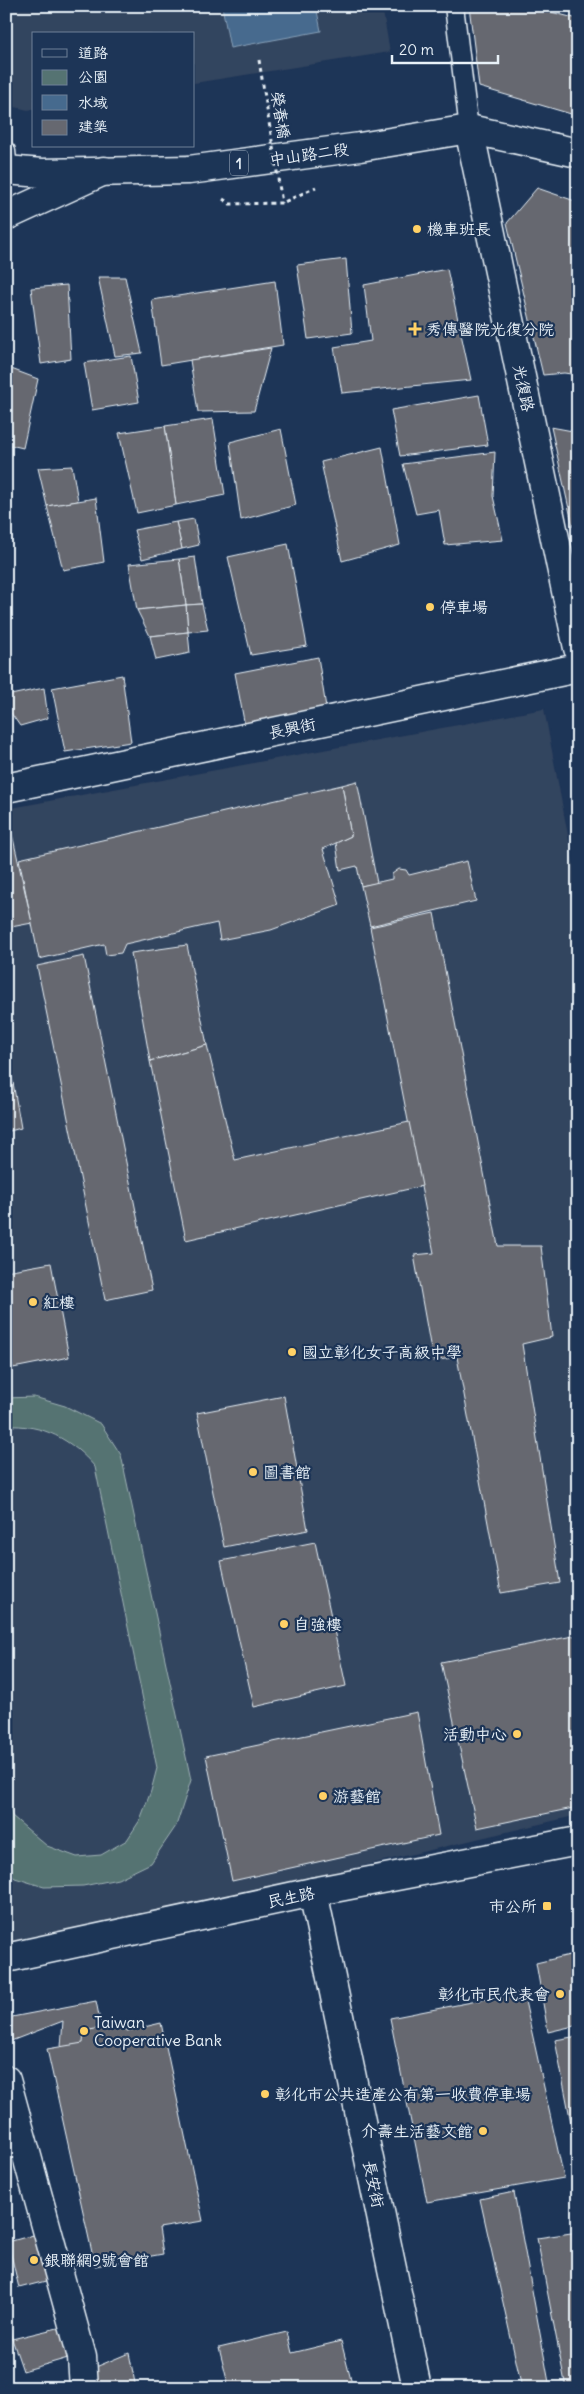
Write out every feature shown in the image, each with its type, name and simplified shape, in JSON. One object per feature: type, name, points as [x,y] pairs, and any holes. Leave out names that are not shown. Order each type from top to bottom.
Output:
[{"type":"street","name":"中山路二段","points":[[7,164],[42,173],[190,170],[360,146],[469,128],[578,153]]},
{"type":"street","name":"光復路","points":[[469,128],[578,648]]},
{"type":"street","points":[[6,216],[104,171]]},
{"type":"street","name":"長興街","points":[[6,788],[578,668]]},
{"type":"street","name":"民生路","points":[[6,1958],[313,1892],[578,1840]]},
{"type":"street","name":"長安街","points":[[313,1892],[416,2388]]},
{"type":"street","points":[[6,2080],[82,2357],[84,2388]]},
{"type":"lane","points":[[454,6],[469,128]]},
{"type":"path","name":"榮春橋","points":[[259,60],[282,203]]},
{"type":"path","points":[[230,204],[282,203],[323,183]]},
{"type":"shaded area","points":[[6,6],[382,6],[390,52],[195,83],[195,32],[32,32],[32,109],[6,105]]},
{"type":"shaded area","name":"國立彰化女子高級中學","points":[[544,709],[578,888],[578,1815],[6,1950],[6,809]]},
{"type":"green space","points":[[34,1397],[65,1406],[101,1424],[121,1455],[191,1780],[176,1826],[151,1863],[118,1879],[83,1886],[44,1887],[15,1878],[6,1871],[6,1792],[12,1816],[47,1846],[77,1857],[101,1855],[127,1840],[140,1820],[157,1768],[95,1467],[76,1448],[55,1435],[32,1428],[6,1426],[6,1398]]},
{"type":"water","points":[[222,6],[316,6],[321,31],[230,48]]},
{"type":"building","points":[[469,6],[528,6],[578,19],[578,116],[479,87]]},
{"type":"building","points":[[537,188],[578,202],[578,375],[564,373],[543,375],[507,223]]},
{"type":"building","points":[[346,259],[352,333],[308,339],[297,265]]},
{"type":"building","name":"秀傳醫院光復分院","points":[[447,269],[471,380],[342,393],[334,347],[371,341],[364,285]]},
{"type":"building","points":[[98,277],[125,277],[142,353],[115,356]]},
{"type":"building","points":[[275,281],[283,345],[161,365],[152,300]]},
{"type":"building","points":[[67,285],[71,359],[41,364],[31,288]]},
{"type":"building","points":[[271,348],[254,411],[198,412],[190,360]]},
{"type":"building","points":[[131,356],[139,402],[92,410],[84,363]]},
{"type":"building","points":[[6,367],[38,379],[23,448],[6,444]]},
{"type":"building","points":[[479,395],[488,445],[400,456],[391,410]]},
{"type":"building","points":[[213,419],[225,495],[176,505],[165,426]]},
{"type":"building","points":[[165,426],[176,505],[137,513],[119,433]]},
{"type":"building","points":[[551,427],[578,432],[578,527],[573,527]]},
{"type":"building","points":[[281,429],[296,505],[241,520],[230,442]]},
{"type":"building","points":[[382,447],[400,545],[342,561],[321,462]]},
{"type":"building","points":[[495,452],[493,496],[503,540],[445,545],[439,510],[416,514],[403,464]]},
{"type":"building","points":[[72,466],[78,501],[47,506],[38,468]]},
{"type":"building","points":[[96,498],[104,562],[63,570],[47,506]]},
{"type":"building","points":[[194,519],[199,545],[182,549],[176,522]]},
{"type":"building","points":[[176,522],[182,549],[142,559],[134,530]]},
{"type":"building","points":[[288,544],[307,646],[251,655],[228,557]]},
{"type":"building","points":[[195,557],[202,604],[186,605],[179,559]]},
{"type":"building","points":[[179,559],[186,605],[137,610],[129,564]]},
{"type":"building","points":[[202,604],[208,630],[188,632],[186,605]]},
{"type":"building","points":[[186,605],[188,632],[150,636],[137,610]]},
{"type":"building","points":[[188,632],[190,653],[156,660],[150,636]]},
{"type":"building","points":[[318,657],[328,720],[247,737],[235,673]]},
{"type":"building","points":[[122,675],[131,742],[65,752],[52,688]]},
{"type":"building","points":[[44,688],[48,718],[20,726],[6,706],[6,696]]},
{"type":"building","points":[[357,781],[377,883],[361,886],[357,866],[340,870],[336,843],[351,836],[342,785]]},
{"type":"building","points":[[342,785],[351,836],[323,849],[340,905],[271,930],[220,940],[217,923],[125,944],[121,953],[106,955],[104,944],[39,959],[19,859]]},
{"type":"building","points":[[6,816],[8,816],[32,923],[6,928]]},
{"type":"building","points":[[467,861],[476,901],[370,926],[361,886],[392,879],[392,874],[399,869],[406,870],[409,875]]},
{"type":"building","points":[[434,913],[498,1246],[541,1246],[552,1337],[522,1344],[560,1583],[501,1593],[457,1357],[433,1361],[414,1255],[434,1253],[370,927]]},
{"type":"building","points":[[187,945],[207,1045],[150,1061],[131,953]]},
{"type":"building","points":[[84,956],[152,1290],[105,1300],[37,966]]},
{"type":"building","points":[[6,1043],[21,1128],[6,1132]]},
{"type":"building","points":[[207,1045],[235,1160],[409,1122],[422,1186],[186,1240],[150,1061]]},
{"type":"building","name":"紅樓","points":[[51,1263],[69,1357],[13,1368],[6,1332],[6,1271]]},
{"type":"building","name":"圖書館","points":[[284,1396],[308,1530],[224,1547],[197,1413]]},
{"type":"building","name":"自強樓","points":[[315,1542],[346,1686],[254,1707],[221,1561]]},
{"type":"building","name":"活動中心","points":[[578,1635],[578,1807],[477,1828],[441,1662]]},
{"type":"building","name":"游藝館","points":[[417,1712],[439,1835],[232,1881],[206,1756]]},
{"type":"building","name":"彰化市民代表會","points":[[578,1953],[578,2025],[548,2032],[536,1963]]},
{"type":"building","name":"介壽生活藝文館","points":[[523,1992],[564,2178],[427,2202],[390,2018]]},
{"type":"building","name":"Taiwan Cooperative Bank","points":[[96,2001],[100,2021],[113,2048],[60,2060],[63,2021],[11,2041],[12,2017]]},
{"type":"building","points":[[161,2023],[203,2221],[159,2228],[163,2254],[95,2266],[47,2049],[83,2043],[84,2031],[123,2024],[127,2031]]},
{"type":"building","points":[[578,2036],[578,2159],[555,2040]]},
{"type":"building","points":[[514,2192],[550,2388],[522,2388],[480,2199]]},
{"type":"building","name":"銀聯網9號會館","points":[[48,2231],[61,2277],[19,2288],[8,2242]]},
{"type":"building","points":[[578,2232],[578,2388],[566,2388],[537,2238]]},
{"type":"building","points":[[8,2316],[12,2339],[6,2342],[6,2317]]},
{"type":"building","points":[[62,2327],[68,2358],[23,2371],[12,2339]]},
{"type":"building","points":[[287,2332],[292,2353],[341,2341],[353,2388],[229,2388],[219,2348]]},
{"type":"building","points":[[129,2353],[136,2388],[86,2388],[84,2372]]},
{"type":"place","name":"機車班長","points":[[417,229]]},
{"type":"place","name":"秀傳醫院光復分院","points":[[415,329]]},
{"type":"place","name":"停車場","points":[[430,607]]},
{"type":"place","name":"紅樓","points":[[33,1302]]},
{"type":"place","name":"國立彰化女子高級中學","points":[[292,1352]]},
{"type":"place","name":"圖書館","points":[[253,1472]]},
{"type":"place","name":"自強樓","points":[[284,1624]]},
{"type":"place","name":"活動中心","points":[[517,1734]]},
{"type":"place","name":"游藝館","points":[[323,1796]]},
{"type":"place","name":"市公所","points":[[547,1906]]},
{"type":"place","name":"彰化市民代表會","points":[[560,1994]]},
{"type":"place","name":"Taiwan Cooperative Bank","points":[[84,2031]]},
{"type":"place","name":"彰化市公共造產公有第一收費停車場","points":[[265,2094]]},
{"type":"place","name":"介壽生活藝文館","points":[[483,2131]]},
{"type":"place","name":"銀聯網9號會館","points":[[34,2260]]}]
